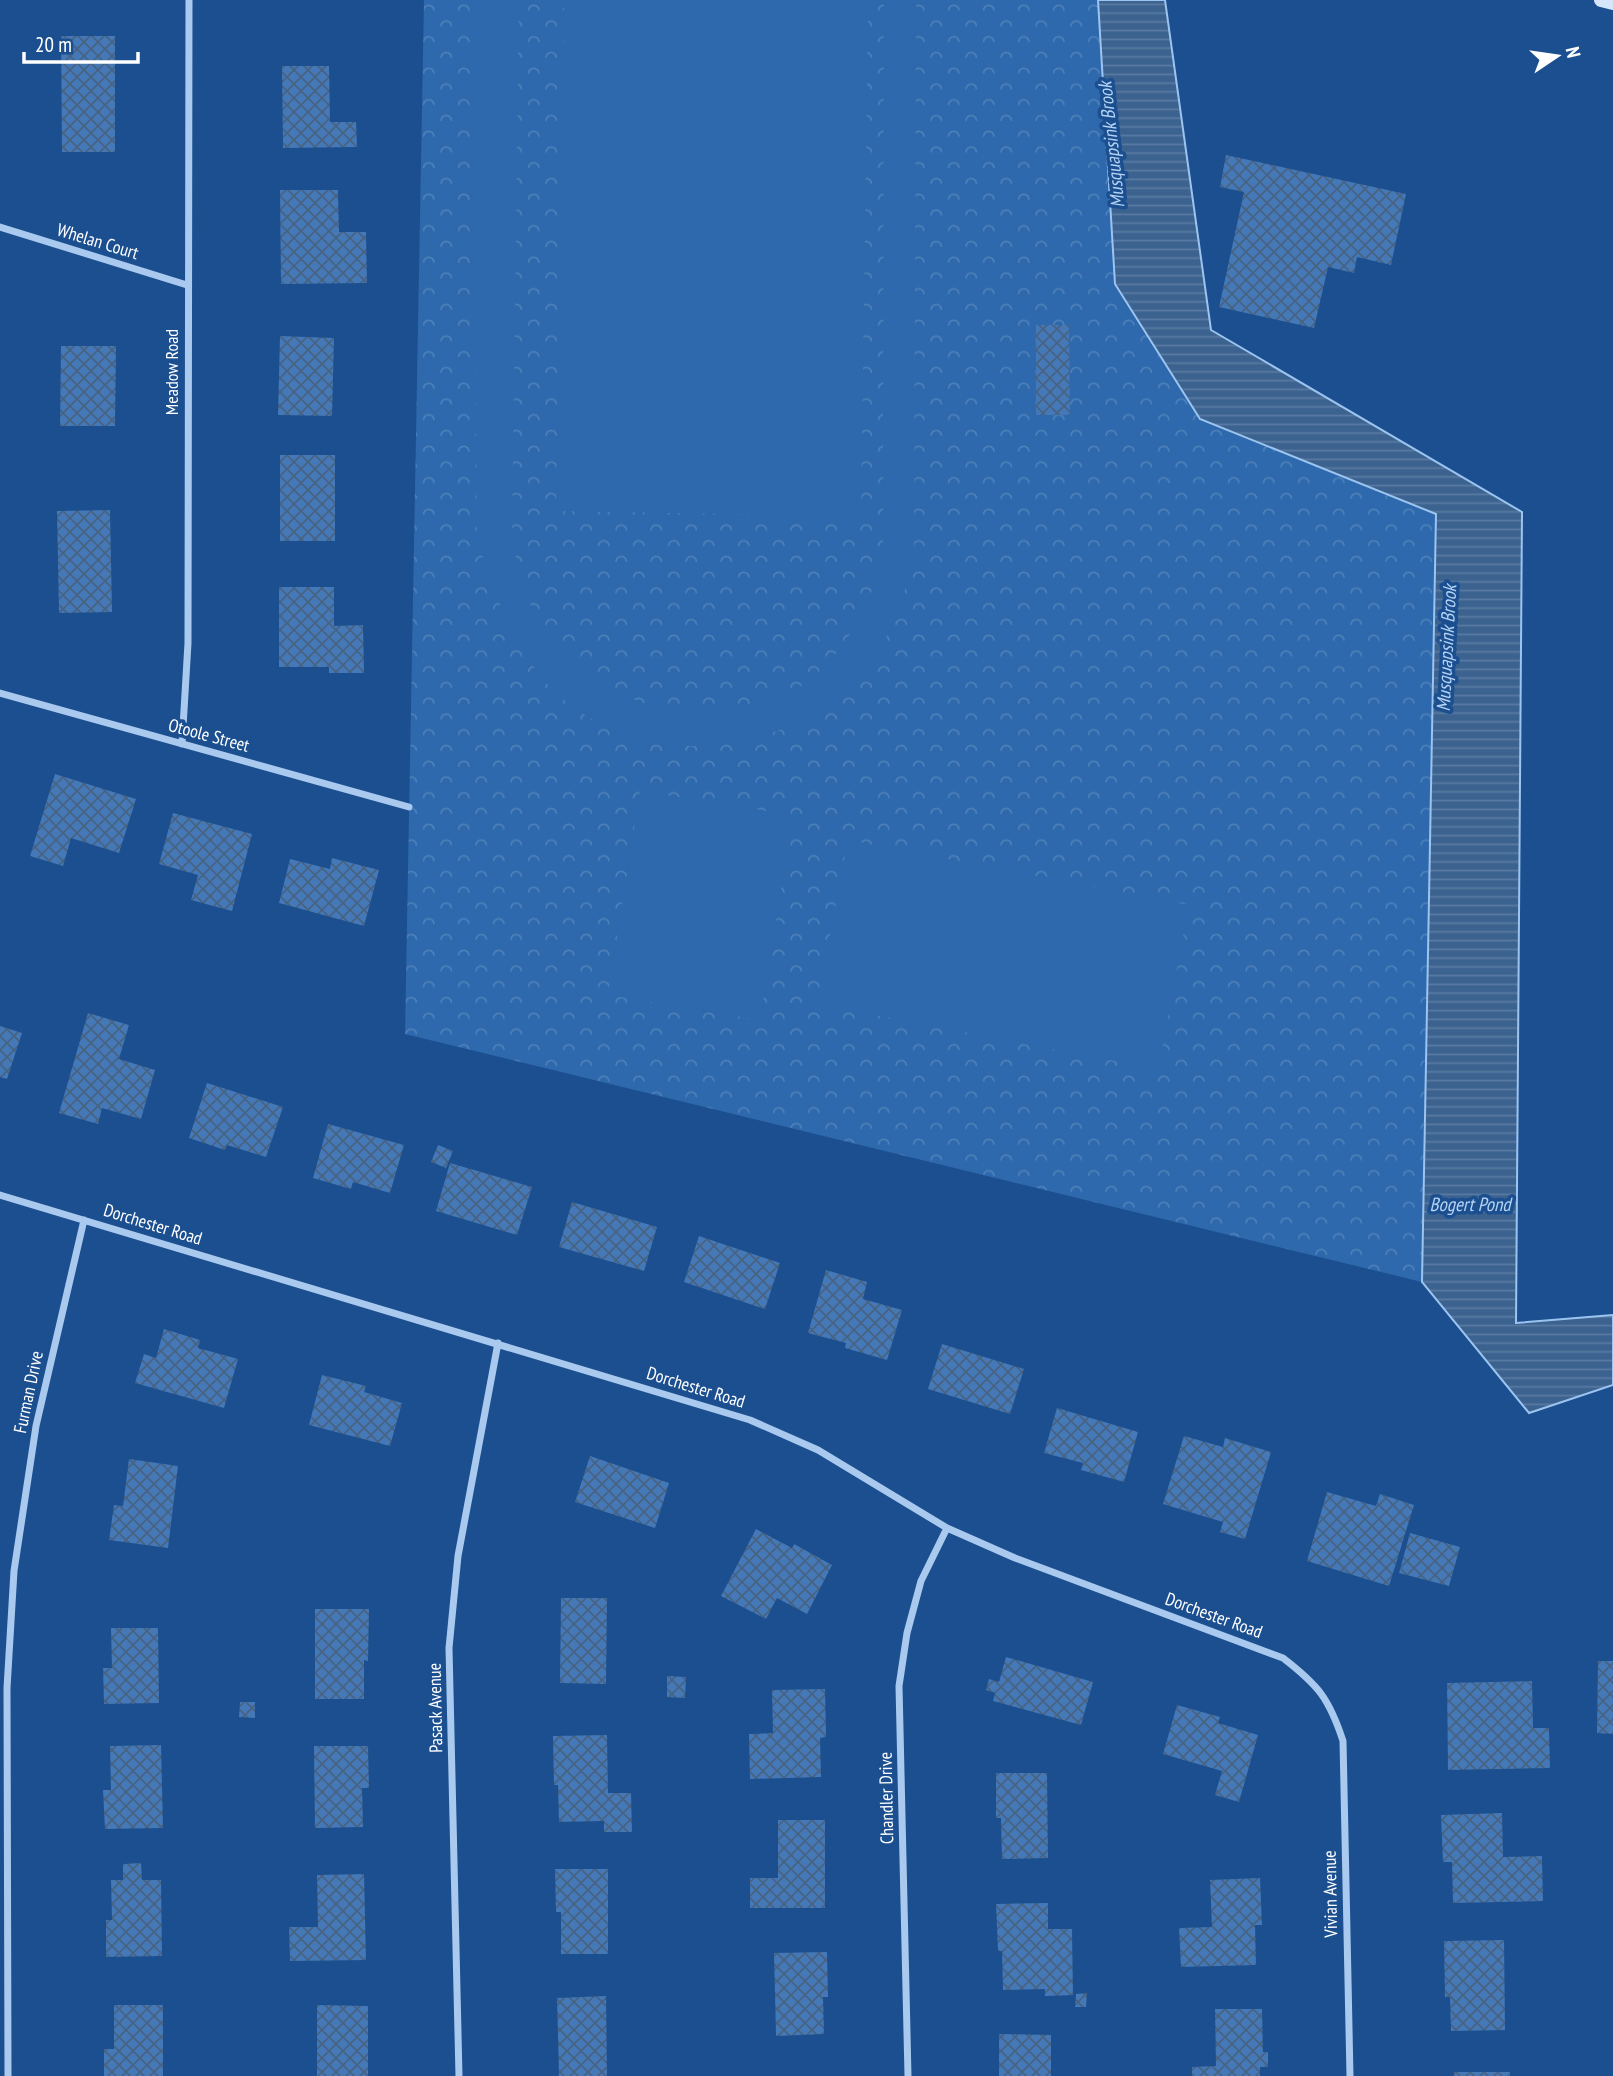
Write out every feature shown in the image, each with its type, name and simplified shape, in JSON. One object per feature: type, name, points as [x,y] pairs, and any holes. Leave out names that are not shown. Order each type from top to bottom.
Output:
[{"type":"main road","points":[[1601,0],[1613,3]]},
{"type":"street","name":"Meadow Road","points":[[182,744],[188,643],[189,0]]},
{"type":"street","name":"Whelan Court","points":[[0,228],[187,285]]},
{"type":"street","name":"Otoole Street","points":[[0,693],[410,807]]},
{"type":"street","name":"Dorchester Road","points":[[0,1195],[750,1420],[818,1450],[947,1528],[1015,1558],[1283,1658],[1312,1680],[1333,1712]]},
{"type":"street","name":"Furman Drive","points":[[8,2076],[7,1688],[15,1571],[36,1426],[84,1220]]},
{"type":"street","name":"Pasack Avenue","points":[[459,2076],[449,1648],[458,1556],[498,1343]]},
{"type":"street","name":"Chandler Drive","points":[[908,2076],[900,1686],[907,1633],[921,1581],[947,1528]]},
{"type":"street","name":"Vivian Avenue","points":[[1333,1712],[1343,1741],[1350,2076]]},
{"type":"green space","points":[[424,0],[1098,0],[1115,284],[1200,419],[1436,513],[1422,1282],[405,1034]]},
{"type":"green space","points":[[472,0],[519,0],[512,537],[524,589],[537,618],[555,643],[575,665],[599,682],[624,696],[652,705],[710,711],[776,698],[813,677],[843,645],[866,606],[874,585],[883,544],[884,0],[916,0],[914,553],[894,619],[872,660],[831,702],[772,733],[739,742],[705,746],[637,738],[605,726],[576,708],[545,682],[522,647],[495,593],[477,535]]},
{"type":"green space","points":[[564,0],[868,0],[861,516],[556,511]]},
{"type":"green space","points":[[640,791],[793,815],[760,1020],[608,995]]},
{"type":"green space","points":[[848,840],[1189,905],[1158,1069],[817,1004]]},
{"type":"water","name":"Bogert Pond","points":[[1098,0],[1165,0],[1211,330],[1522,512],[1516,1323],[1613,1315],[1613,1385],[1529,1413],[1422,1282],[1436,514],[1200,419],[1115,284]]},
{"type":"building","points":[[61,36],[115,36],[115,152],[62,152]]},
{"type":"building","points":[[282,66],[329,66],[330,122],[356,122],[357,147],[283,148]]},
{"type":"building","points":[[1226,155],[1406,194],[1391,265],[1357,257],[1354,273],[1328,267],[1314,328],[1219,307],[1244,192],[1220,187]]},
{"type":"building","points":[[280,190],[338,190],[339,232],[366,232],[367,283],[281,284]]},
{"type":"building","points":[[1036,325],[1069,325],[1070,415],[1036,415]]},
{"type":"building","points":[[280,336],[334,338],[332,416],[278,415]]},
{"type":"building","points":[[61,346],[116,346],[115,426],[60,426]]},
{"type":"building","points":[[280,455],[335,455],[335,541],[280,541]]},
{"type":"building","points":[[110,510],[112,612],[59,613],[57,511]]},
{"type":"building","points":[[279,587],[334,587],[334,626],[363,625],[364,673],[329,673],[329,667],[279,667]]},
{"type":"building","points":[[55,774],[136,799],[119,853],[71,838],[63,866],[30,856]]},
{"type":"building","points":[[173,813],[252,834],[232,911],[191,900],[198,875],[159,864]]},
{"type":"building","points":[[332,858],[379,870],[364,926],[279,903],[290,859],[330,869]]},
{"type":"building","points":[[88,1013],[129,1025],[119,1059],[155,1070],[141,1119],[102,1108],[98,1124],[59,1113]]},
{"type":"building","points":[[0,1026],[22,1033],[7,1079],[0,1077]]},
{"type":"building","points":[[207,1083],[283,1107],[266,1157],[227,1145],[225,1150],[189,1138]]},
{"type":"building","points":[[328,1124],[404,1145],[390,1193],[353,1182],[351,1189],[313,1178]]},
{"type":"building","points":[[438,1145],[453,1151],[446,1168],[431,1162]]},
{"type":"building","points":[[450,1163],[532,1187],[517,1235],[436,1211]]},
{"type":"building","points":[[572,1202],[657,1227],[644,1271],[559,1247]]},
{"type":"building","points":[[699,1236],[780,1263],[765,1309],[684,1282]]},
{"type":"building","points":[[826,1270],[867,1282],[863,1299],[902,1310],[887,1360],[845,1348],[846,1343],[808,1333]]},
{"type":"building","points":[[164,1329],[200,1340],[198,1348],[238,1359],[224,1408],[135,1383],[144,1354],[156,1358]]},
{"type":"building","points":[[942,1344],[1024,1369],[1010,1414],[928,1389]]},
{"type":"building","points":[[322,1375],[366,1386],[364,1392],[402,1403],[390,1446],[309,1425]]},
{"type":"building","points":[[1057,1408],[1138,1432],[1124,1482],[1081,1470],[1083,1463],[1044,1453]]},
{"type":"building","points":[[1184,1436],[1223,1447],[1225,1438],[1271,1452],[1245,1539],[1220,1532],[1223,1522],[1163,1504]]},
{"type":"building","points":[[590,1456],[669,1483],[655,1528],[575,1502]]},
{"type":"building","points":[[129,1459],[178,1466],[168,1548],[109,1540],[114,1505],[123,1506]]},
{"type":"building","points":[[1327,1492],[1376,1506],[1380,1494],[1414,1505],[1389,1586],[1307,1561]]},
{"type":"building","points":[[756,1529],[792,1548],[794,1544],[832,1565],[807,1614],[777,1598],[766,1619],[721,1596]]},
{"type":"building","points":[[1410,1533],[1460,1547],[1449,1586],[1399,1573]]},
{"type":"building","points":[[561,1598],[607,1598],[606,1684],[560,1683]]},
{"type":"building","points":[[315,1609],[369,1609],[368,1661],[364,1660],[364,1699],[315,1699]]},
{"type":"building","points":[[111,1628],[158,1628],[159,1703],[104,1704],[103,1668],[112,1668]]},
{"type":"building","points":[[1006,1657],[1093,1682],[1081,1725],[993,1701],[995,1693],[986,1690],[989,1679],[999,1682]]},
{"type":"building","points":[[1598,1661],[1613,1661],[1613,1734],[1597,1733]]},
{"type":"building","points":[[667,1676],[686,1677],[685,1698],[667,1697]]},
{"type":"building","points":[[1532,1681],[1533,1728],[1549,1728],[1550,1768],[1448,1770],[1447,1683]]},
{"type":"building","points":[[825,1689],[826,1737],[820,1738],[821,1777],[750,1779],[749,1734],[773,1733],[772,1690]]},
{"type":"building","points":[[240,1702],[255,1702],[255,1718],[239,1717]]},
{"type":"building","points":[[1177,1705],[1220,1717],[1218,1723],[1258,1735],[1239,1802],[1215,1795],[1222,1771],[1163,1754]]},
{"type":"building","points":[[607,1735],[608,1793],[631,1793],[632,1832],[604,1832],[604,1821],[559,1822],[558,1785],[554,1785],[553,1736]]},
{"type":"building","points":[[161,1745],[163,1828],[105,1829],[103,1790],[111,1790],[110,1746]]},
{"type":"building","points":[[314,1746],[368,1746],[369,1788],[362,1788],[363,1827],[315,1828]]},
{"type":"building","points":[[996,1773],[1047,1773],[1048,1858],[1002,1859],[1001,1818],[996,1818]]},
{"type":"building","points":[[1502,1813],[1503,1857],[1542,1856],[1543,1901],[1453,1903],[1452,1862],[1443,1862],[1441,1815]]},
{"type":"building","points":[[778,1820],[825,1820],[825,1908],[750,1908],[750,1878],[778,1878]]},
{"type":"building","points":[[141,1863],[142,1880],[161,1880],[162,1956],[106,1957],[106,1920],[112,1920],[111,1880],[123,1880],[123,1864]]},
{"type":"building","points":[[555,1869],[608,1869],[608,1954],[561,1954],[561,1912],[556,1912]]},
{"type":"building","points":[[364,1874],[366,1960],[290,1961],[289,1927],[318,1927],[317,1875]]},
{"type":"building","points":[[1260,1878],[1262,1925],[1255,1925],[1256,1965],[1181,1967],[1179,1928],[1212,1927],[1210,1880]]},
{"type":"building","points":[[1048,1903],[1048,1929],[1072,1929],[1073,1995],[1045,1996],[1045,1989],[1003,1990],[1002,1951],[998,1951],[996,1904]]},
{"type":"building","points":[[1504,1940],[1505,2030],[1451,2031],[1450,1997],[1445,1997],[1444,1941]]},
{"type":"building","points":[[827,1952],[828,1997],[823,1997],[824,2034],[776,2036],[774,1953]]},
{"type":"building","points":[[1087,1993],[1086,2007],[1075,2007],[1076,1994]]},
{"type":"building","points":[[606,1996],[607,2076],[559,2076],[557,1998]]},
{"type":"building","points":[[114,2005],[163,2005],[163,2076],[104,2076],[104,2049],[114,2049]]},
{"type":"building","points":[[317,2005],[368,2006],[368,2076],[317,2076]]},
{"type":"building","points":[[1215,2009],[1262,2009],[1263,2052],[1268,2052],[1268,2067],[1260,2067],[1260,2076],[1192,2076],[1192,2067],[1216,2066]]},
{"type":"building","points":[[999,2034],[1051,2035],[1051,2076],[999,2076]]},
{"type":"building","points":[[1454,2072],[1510,2072],[1510,2076],[1454,2076]]},
{"type":"water label","name":"Musquapsink Brook","points":[[1111,145]]},
{"type":"water label","name":"Musquapsink Brook","points":[[1446,648]]}]
